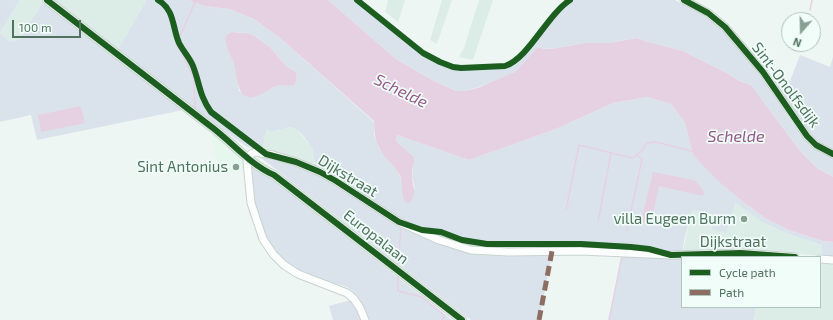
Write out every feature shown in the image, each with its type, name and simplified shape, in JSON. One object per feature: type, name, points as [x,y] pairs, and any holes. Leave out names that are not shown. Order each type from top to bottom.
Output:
[{"type":"main road","name":"Europalaan","points":[[48,0],[225,137],[238,144],[250,156],[270,170],[274,175],[462,320]]},
{"type":"street","name":"Sint-Onolfsdijk","points":[[684,0],[708,14],[725,27],[763,72],[807,136],[816,145],[833,154]]},
{"type":"street","name":"Dijkstraat","points":[[250,156],[255,152],[273,155],[296,162],[320,172],[399,222],[439,240],[471,250],[508,252],[580,251],[671,255],[741,254],[777,256]]},
{"type":"street","points":[[250,156],[247,162],[251,203],[263,239],[273,254],[284,265],[298,274],[347,293],[354,298],[365,320]]},
{"type":"street","points":[[821,259],[833,260]]},
{"type":"shaded area","points":[[0,0],[20,0],[0,33]]},
{"type":"shaded area","points":[[20,0],[41,0],[43,2],[20,39],[10,42],[0,33]]},
{"type":"shaded area","points":[[53,0],[144,0],[146,1],[118,50]]},
{"type":"shaded area","points":[[144,0],[188,0],[204,6],[229,9],[254,19],[280,38],[374,122],[374,135],[379,149],[396,168],[401,179],[415,189],[412,176],[414,157],[398,143],[396,140],[397,135],[469,160],[556,129],[613,103],[647,97],[671,104],[685,123],[693,155],[738,198],[765,218],[789,230],[823,241],[833,242],[833,256],[822,256],[822,245],[788,234],[762,222],[735,202],[726,233],[712,229],[715,215],[692,210],[681,256],[681,308],[756,308],[754,320],[609,320],[622,256],[580,254],[552,255],[539,320],[471,320],[261,158],[261,156],[311,165],[315,164],[313,150],[297,129],[290,127],[271,132],[267,129],[262,149],[258,150],[247,147],[116,53],[146,1]],"holes":[[[232,32],[253,35],[270,47],[286,66],[296,72],[297,78],[295,84],[278,85],[254,97],[239,91],[235,66],[231,55]]]},
{"type":"shaded area","points":[[328,0],[357,0],[394,29],[422,55],[439,63],[461,68],[505,66],[505,68],[514,64],[522,57],[555,16],[572,0],[675,0],[706,17],[722,29],[762,76],[792,123],[804,138],[814,148],[833,158],[833,177],[817,168],[800,151],[751,85],[739,81],[727,73],[683,51],[636,38],[610,43],[585,43],[552,49],[543,48],[515,72],[499,80],[466,91],[456,91],[434,81],[396,59]]},
{"type":"shaded area","points":[[388,0],[405,0],[398,22],[385,12]]},
{"type":"shaded area","points":[[442,0],[452,0],[437,44],[430,40]]},
{"type":"shaded area","points":[[479,0],[493,0],[473,60],[459,57],[464,48]]},
{"type":"shaded area","points":[[43,2],[183,110],[37,140],[31,115],[0,122],[0,33],[10,42],[20,39]]},
{"type":"shaded area","points":[[800,55],[830,67],[833,57],[833,151],[822,145],[805,129],[790,109],[770,77],[787,89]]},
{"type":"shaded area","points":[[294,126],[314,152],[315,163],[308,165],[268,153],[262,149],[267,129],[271,132]]},
{"type":"shaded area","points":[[214,135],[242,158],[245,170],[219,175],[211,136]]},
{"type":"shaded area","points":[[253,166],[275,181],[452,320],[368,320],[357,297],[347,287],[307,275],[281,260],[269,245],[260,224],[254,201],[251,178],[250,167]]},
{"type":"shaded area","points":[[735,201],[762,222],[788,234],[822,245],[822,256],[754,250],[683,251],[692,210],[715,215]]},
{"type":"shaded area","points":[[821,264],[833,264],[833,320],[754,320],[756,308],[821,308]]},
{"type":"shaded area","points":[[354,299],[365,320],[333,320],[329,306]]},
{"type":"water","name":"Schelde","points":[[188,0],[328,0],[396,59],[434,81],[456,91],[466,91],[480,87],[515,72],[537,48],[552,49],[585,43],[610,43],[636,38],[683,51],[727,73],[739,81],[751,85],[800,151],[817,168],[833,177],[833,242],[823,241],[789,230],[765,218],[738,198],[715,178],[693,155],[685,123],[671,104],[647,97],[613,103],[556,129],[469,160],[397,135],[396,140],[398,143],[414,157],[412,177],[414,196],[409,203],[405,202],[400,175],[383,154],[378,145],[374,132],[374,121],[280,38],[254,19],[229,9],[204,6]]},
{"type":"water","points":[[232,32],[253,35],[270,47],[286,66],[296,72],[297,78],[295,84],[276,86],[254,97],[248,97],[243,94],[238,85],[235,66],[226,45],[227,35]]},
{"type":"water","points":[[81,106],[85,123],[41,132],[38,115]]},
{"type":"water","points":[[653,172],[694,180],[704,192],[703,196],[659,186],[651,223],[641,222]]},
{"type":"waterway","points":[[195,110],[194,79],[182,53],[176,45],[196,0]]},
{"type":"waterway","points":[[810,10],[812,0]]},
{"type":"waterway","points":[[566,210],[579,145],[632,158],[643,150],[646,143],[656,142],[695,152]]},
{"type":"waterway","points":[[598,222],[611,153]]},
{"type":"waterway","points":[[627,230],[642,159],[637,155]]},
{"type":"waterway","points":[[398,264],[401,228]]},
{"type":"waterway","points":[[609,320],[622,256]]},
{"type":"waterway","points":[[398,276],[398,291],[422,297],[445,316],[442,320]]},
{"type":"marked path","points":[[539,320],[552,251]]},
{"type":"cycle path","points":[[47,0],[217,131],[248,159],[274,175],[462,320]]},
{"type":"cycle path","points":[[158,0],[170,14],[179,43],[192,63],[202,95],[211,112],[266,154],[296,162],[320,172],[399,222],[422,230],[441,232],[462,240],[487,244],[581,244],[649,249],[671,255],[741,253],[782,256]]},
{"type":"cycle path","points":[[357,0],[423,53],[440,62],[453,67],[461,68],[505,66],[513,62],[522,55],[553,16],[570,0]]},
{"type":"cycle path","points":[[684,0],[708,13],[725,27],[763,72],[807,136],[816,145],[833,154]]},
{"type":"place","name":"Sint Antonius","points":[[236,167]]},
{"type":"place","name":"villa Eugeen Burm","points":[[744,219]]}]
